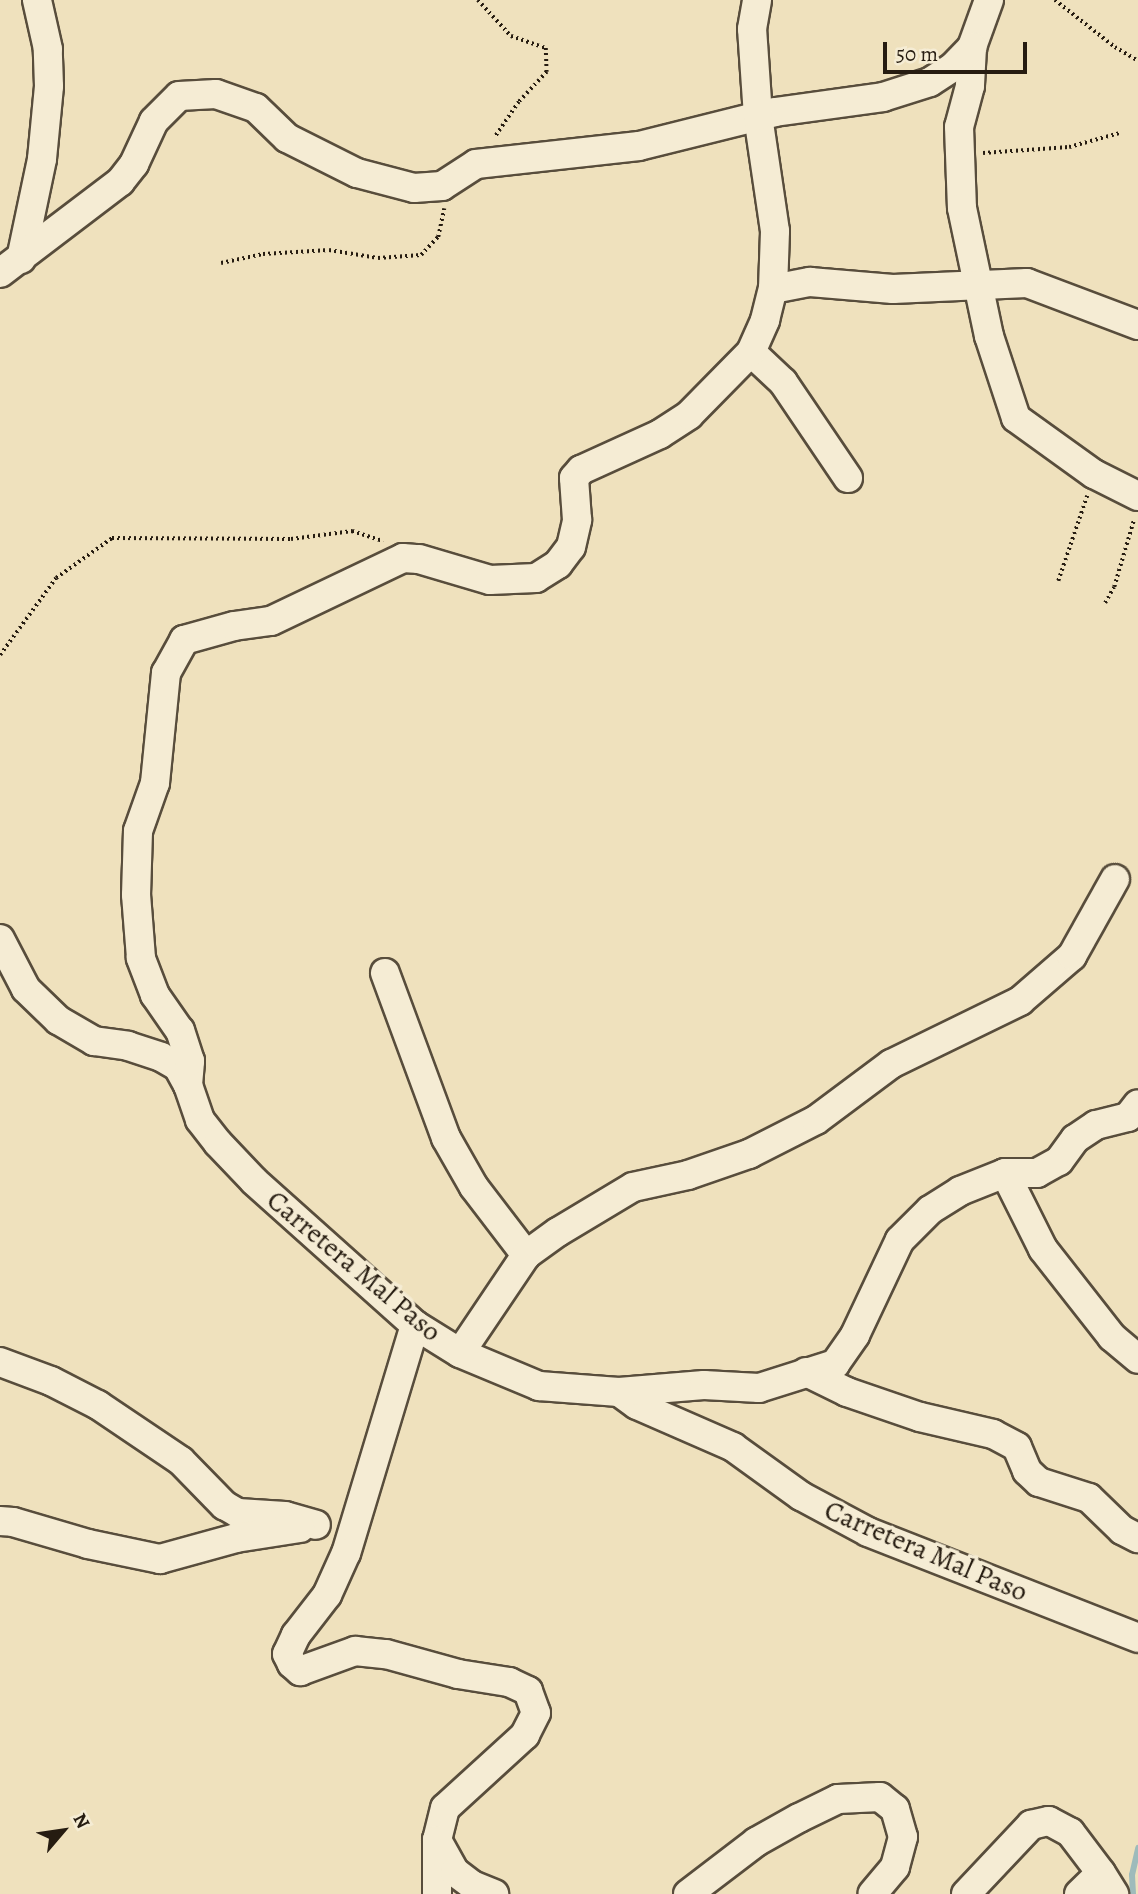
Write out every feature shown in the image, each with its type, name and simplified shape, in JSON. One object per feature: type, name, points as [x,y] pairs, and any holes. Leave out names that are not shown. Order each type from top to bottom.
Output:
[{"type":"street","points":[[10,266],[42,159],[49,86],[48,49],[37,0]]},
{"type":"street","points":[[188,1085],[190,1061],[180,1031],[155,995],[141,958],[136,895],[138,831],[155,783],[166,673],[184,640],[234,626],[271,621],[403,558],[419,559],[490,580],[536,578],[558,564],[571,547],[577,520],[574,478],[581,470],[660,434],[689,415],[751,352],[765,320],[773,289],[775,231],[758,116],[752,29],[757,0]]},
{"type":"street","points":[[989,0],[972,47],[970,86],[959,127],[962,208],[989,336],[1016,418],[1094,474],[1138,496]]},
{"type":"street","points":[[10,266],[120,182],[134,164],[154,121],[179,96],[216,94],[256,108],[287,138],[357,173],[414,188],[442,186],[476,164],[639,146],[758,116],[906,91],[930,82],[953,67],[972,47]]},
{"type":"street","points":[[773,289],[810,282],[894,289],[1027,283],[1138,325]]},
{"type":"street","points":[[751,352],[783,382],[848,478]]},
{"type":"street","points":[[460,1353],[526,1255],[633,1187],[688,1175],[749,1154],[816,1120],[891,1064],[967,1030],[1020,1001],[1072,956],[1115,879]]},
{"type":"street","name":"Carretera Mal Paso","points":[[0,939],[26,989],[58,1020],[94,1041],[128,1046],[162,1057],[178,1067],[188,1085],[200,1120],[236,1162],[415,1325],[460,1353],[539,1385],[619,1392],[637,1405],[733,1447],[801,1496],[868,1532],[1138,1638]]},
{"type":"street","points":[[385,973],[446,1138],[474,1187],[526,1255]]},
{"type":"street","points":[[619,1392],[704,1385],[758,1388],[835,1364],[855,1335],[901,1240],[930,1210],[960,1191],[1005,1173],[1037,1173],[1059,1161],[1075,1139],[1096,1125],[1128,1118],[1138,1104]]},
{"type":"street","points":[[1005,1173],[1043,1249],[1112,1337],[1138,1359]]},
{"type":"street","points":[[415,1325],[346,1553],[327,1595],[296,1635],[287,1654],[292,1664],[300,1671],[355,1651],[386,1654],[458,1674],[509,1682],[528,1691],[536,1713],[525,1735],[445,1808],[437,1840],[437,1894]]},
{"type":"street","points":[[0,1362],[51,1381],[98,1405],[181,1461],[224,1505],[238,1513],[285,1516],[316,1525]]},
{"type":"street","points":[[806,1372],[847,1392],[920,1417],[993,1434],[1017,1447],[1027,1471],[1039,1482],[1089,1498],[1122,1530],[1138,1538]]},
{"type":"street","points":[[0,1521],[160,1559],[236,1538],[316,1525],[352,1526]]},
{"type":"street","points":[[688,1894],[756,1842],[838,1798],[880,1797],[894,1809],[903,1837],[895,1867],[872,1894]]},
{"type":"street","points":[[966,1894],[1031,1825],[1049,1821],[1070,1832],[1108,1884],[1079,1894]]},
{"type":"street","points":[[437,1840],[455,1872],[472,1885],[494,1894]]},
{"type":"path","points":[[476,164],[519,102],[547,72],[546,48],[511,36],[478,0]]},
{"type":"path","points":[[1055,0],[1115,47],[1138,61]]},
{"type":"path","points":[[960,154],[1069,147],[1120,133]]},
{"type":"path","points":[[221,263],[263,254],[329,250],[378,258],[421,255],[438,237],[444,211],[442,186]]},
{"type":"path","points":[[1058,581],[1094,474]]},
{"type":"path","points":[[1105,603],[1114,587],[1138,507]]},
{"type":"path","points":[[0,655],[56,578],[112,538],[291,539],[352,531],[384,541],[403,558]]},
{"type":"waterway","points":[[1133,1894],[1132,1875],[1138,1848]]}]
